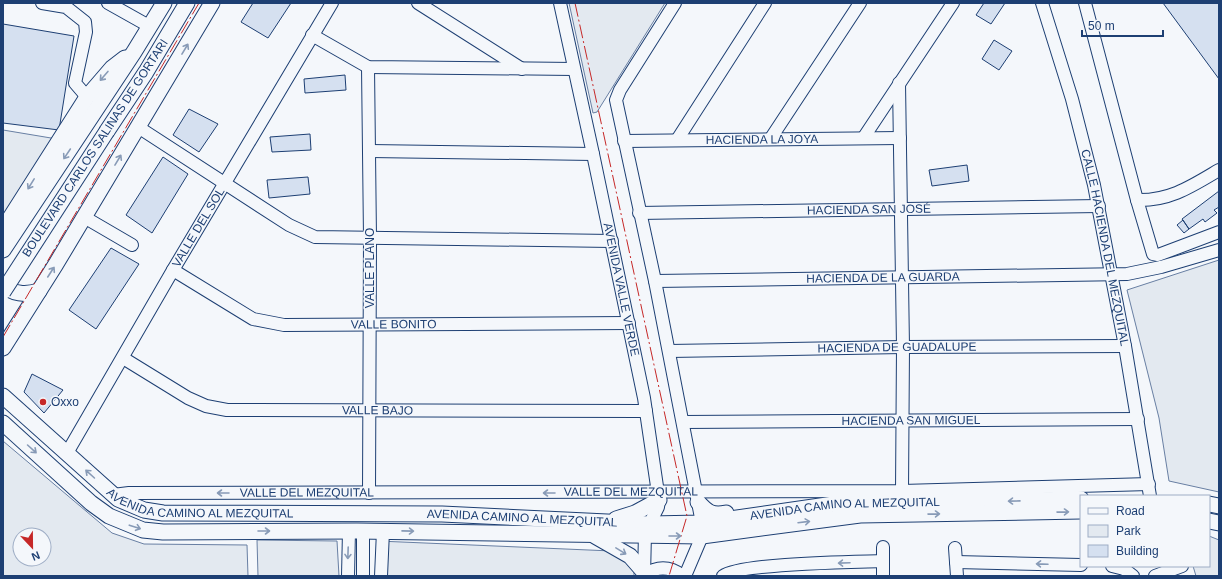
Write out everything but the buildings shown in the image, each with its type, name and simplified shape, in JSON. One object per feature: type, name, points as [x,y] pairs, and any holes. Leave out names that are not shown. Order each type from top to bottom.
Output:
[{"type":"main road","name":"BOULEVARD CARLOS SALINAS DE GORTARI","points":[[3,250],[134,52],[164,3]]},
{"type":"main road","name":"BOULEVARD CARLOS SALINAS DE GORTARI","points":[[3,292],[146,72],[187,3]]},
{"type":"main road","points":[[3,348],[9,328],[39,291],[212,3]]},
{"type":"main road","points":[[3,228],[87,97],[112,68],[134,52]]},
{"type":"main road","points":[[3,285],[18,293],[28,294],[39,291]]},
{"type":"main road","name":"AVENIDA CAMINO AL MEZQUITAL","points":[[3,396],[113,495],[131,506],[144,510],[164,513],[491,515],[596,529]]},
{"type":"main road","name":"AVENIDA CAMINO AL MEZQUITAL","points":[[3,423],[92,503],[109,516],[144,530],[163,532],[356,527],[383,531],[702,529],[860,515],[1080,511]]},
{"type":"main road","points":[[644,574],[630,556],[596,529],[624,517],[659,496]]},
{"type":"main road","points":[[697,497],[708,513],[716,515],[789,503],[834,504]]},
{"type":"main road","name":"AVENIDA CAMINO AL MEZQUITAL","points":[[702,529],[834,504],[1080,499]]},
{"type":"main road","points":[[341,514],[356,527],[371,514]]},
{"type":"street","points":[[42,3],[66,7],[85,22],[86,32],[75,84],[87,97]]},
{"type":"street","points":[[108,3],[149,26]]},
{"type":"street","name":"VALLE DEL SOL","points":[[67,453],[173,270],[332,3]]},
{"type":"street","points":[[418,3],[523,70]]},
{"type":"street","name":"AVENIDA VALLE VERDE","points":[[560,3],[594,154],[629,323],[646,411],[659,496],[658,507],[647,530],[644,574]]},
{"type":"street","points":[[644,574],[661,568],[674,570],[684,576],[702,529],[683,422],[655,281],[639,213],[616,100],[620,90],[675,3]]},
{"type":"street","points":[[677,140],[765,3]]},
{"type":"street","points":[[771,138],[860,3]]},
{"type":"street","points":[[864,137],[953,3]]},
{"type":"street","name":"CALLE HACIENDA DEL MEZQUITAL","points":[[1042,3],[1082,135],[1099,206],[1138,419],[1149,490]]},
{"type":"street","points":[[1085,3],[1137,200],[1153,254],[1158,255],[1219,232]]},
{"type":"street","points":[[312,35],[368,67],[574,70]]},
{"type":"street","name":"VALLE PLANO","points":[[368,67],[370,151],[369,493]]},
{"type":"street","points":[[900,83],[900,208],[903,347],[902,491]]},
{"type":"street","points":[[138,127],[306,234],[328,239],[370,238],[612,241]]},
{"type":"street","name":"HACIENDA LA JOYA","points":[[624,140],[864,137],[900,138]]},
{"type":"street","points":[[370,151],[594,154]]},
{"type":"street","points":[[1137,200],[1154,200],[1166,197],[1193,185],[1219,170]]},
{"type":"street","name":"HACIENDA SAN JOSÉ","points":[[639,213],[1099,206]]},
{"type":"street","points":[[84,217],[132,245]]},
{"type":"street","name":"HACIENDA DE LA GUARDA","points":[[655,281],[1127,274],[1161,267],[1219,250]]},
{"type":"street","name":"VALLE BONITO","points":[[173,270],[253,319],[284,325],[629,323]]},
{"type":"street","name":"HACIENDA DE GUADALUPE","points":[[669,351],[903,347],[1125,346]]},
{"type":"street","name":"VALLE BAJO","points":[[123,358],[188,398],[206,406],[227,410],[370,409],[646,411]]},
{"type":"street","name":"HACIENDA SAN MIGUEL","points":[[683,422],[1138,419]]},
{"type":"street","name":"VALLE DEL MEZQUITAL","points":[[113,495],[129,493],[369,493],[697,497],[902,491],[1149,490]]},
{"type":"street","points":[[348,576],[356,527]]},
{"type":"street","points":[[356,527],[363,576]]},
{"type":"street","points":[[381,576],[383,531]]},
{"type":"street","points":[[883,547],[883,576]]},
{"type":"street","points":[[955,548],[956,576]]},
{"type":"street","points":[[723,576],[735,571],[749,569],[821,563],[883,561]]},
{"type":"street","points":[[956,562],[1080,565]]},
{"type":"street","points":[[1118,567],[1124,568],[1133,576]]},
{"type":"street","points":[[1162,573],[1179,567]]},
{"type":"green space","points":[[569,3],[665,3],[597,112],[593,113]]},
{"type":"green space","points":[[3,130],[57,139],[3,224]]},
{"type":"green space","points":[[1219,260],[1219,492],[1169,481],[1159,418],[1127,290]]},
{"type":"green space","points":[[3,441],[112,533],[144,544],[247,545],[248,576],[3,576]]},
{"type":"green space","points":[[1210,536],[1219,540],[1219,576],[1196,576],[1193,567],[1210,567]]},
{"type":"green space","points":[[257,540],[337,541],[339,576],[258,576]]},
{"type":"green space","points":[[378,541],[612,551],[634,563],[634,576],[376,576]]},
{"type":"power","points":[[3,337],[199,3]]},
{"type":"power","points":[[575,3],[687,516],[669,576]]},
{"type":"place","name":"Oxxo","points":[[43,402]]}]
